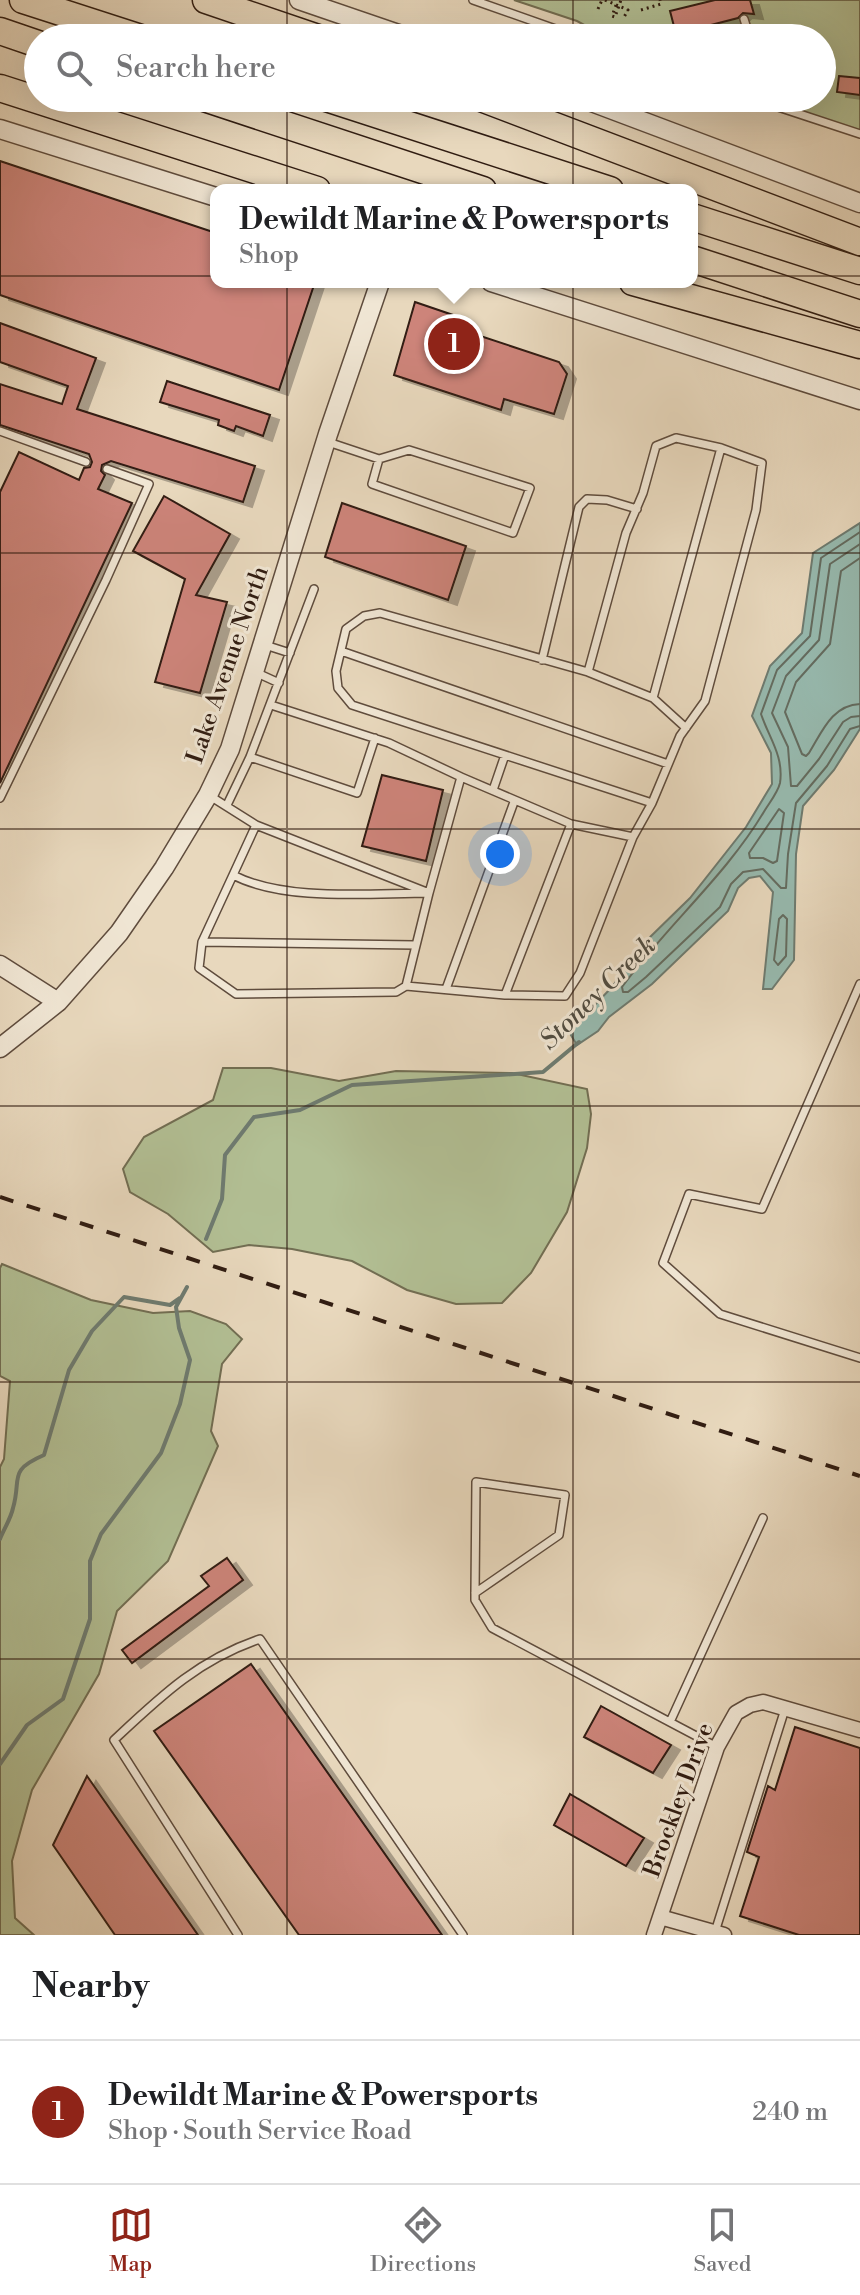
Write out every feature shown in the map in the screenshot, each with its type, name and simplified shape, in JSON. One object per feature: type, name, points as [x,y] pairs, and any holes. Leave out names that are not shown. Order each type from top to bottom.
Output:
[{"type":"highway","points":[[23,0],[98,24]]},
{"type":"highway","points":[[206,0],[277,24]]},
{"type":"highway","points":[[0,31],[24,39]]},
{"type":"highway","points":[[0,88],[24,96]]},
{"type":"highway","points":[[75,112],[298,184]]},
{"type":"highway","points":[[246,112],[465,184]]},
{"type":"highway","points":[[369,112],[591,184]]},
{"type":"highway","points":[[518,112],[860,242]]},
{"type":"highway","points":[[698,219],[860,271]]},
{"type":"highway","points":[[698,261],[860,314]]},
{"type":"highway","points":[[655,288],[860,345]]},
{"type":"street","points":[[299,0],[369,24]]},
{"type":"street","points":[[618,112],[860,203]]},
{"type":"street","points":[[0,129],[210,195]]},
{"type":"street","name":"Lake Avenue North","points":[[0,1048],[58,1002],[119,933],[164,868],[208,795],[230,749],[326,442],[378,288]]},
{"type":"street","points":[[510,288],[860,400]]},
{"type":"street","points":[[0,965],[58,1002]]},
{"type":"street","name":"Brockley Drive","points":[[654,1935],[717,1747],[736,1713],[763,1702],[860,1730]]},
{"type":"street","points":[[660,1917],[719,1933]]},
{"type":"lane","points":[[473,0],[541,24]]},
{"type":"lane","points":[[744,19],[746,24]]},
{"type":"lane","points":[[794,112],[860,134]]},
{"type":"lane","points":[[0,431],[86,462]]},
{"type":"lane","points":[[256,825],[202,942],[199,968],[236,994],[396,992],[406,986],[505,995],[565,996],[580,973],[633,837],[686,728],[705,701],[756,510],[762,463],[721,448],[676,438],[656,446],[637,509],[626,533],[588,672]]},
{"type":"lane","points":[[326,442],[379,459],[409,450],[530,488],[513,533],[372,484],[379,459]]},
{"type":"lane","points":[[653,698],[721,448]]},
{"type":"lane","points":[[0,798],[149,484],[107,469]]},
{"type":"lane","points":[[542,660],[579,507],[587,499],[607,500],[637,509]]},
{"type":"lane","points":[[227,805],[271,705],[314,589]]},
{"type":"lane","points":[[652,803],[352,705],[338,688],[336,671],[346,629],[364,616],[380,613],[588,672],[653,698],[686,728]]},
{"type":"lane","points":[[263,644],[290,653]]},
{"type":"lane","points":[[341,651],[668,764]]},
{"type":"lane","points":[[255,672],[279,683]]},
{"type":"lane","points":[[271,705],[375,738],[514,802],[571,824],[633,837]]},
{"type":"lane","points":[[250,757],[357,793],[375,738]]},
{"type":"lane","points":[[493,790],[505,755]]},
{"type":"lane","points":[[406,986],[461,777]]},
{"type":"lane","points":[[208,795],[256,825],[429,893]]},
{"type":"lane","points":[[446,989],[514,802]]},
{"type":"lane","points":[[505,995],[571,824]]},
{"type":"lane","points":[[233,875],[248,883],[293,892],[429,893]]},
{"type":"lane","points":[[202,942],[415,945]]},
{"type":"lane","points":[[860,984],[762,1209],[689,1194],[663,1263],[720,1314],[860,1358]]},
{"type":"lane","points":[[475,1593],[559,1535],[565,1495],[476,1482],[475,1593],[475,1600],[492,1628],[717,1747]]},
{"type":"lane","points":[[670,1722],[763,1518]]},
{"type":"lane","points":[[238,1935],[114,1740],[174,1684],[235,1647],[260,1639],[463,1935]]},
{"type":"lane","points":[[719,1933],[786,1707]]},
{"type":"path","points":[[598,9],[604,0],[628,10],[623,19]]},
{"type":"path","points":[[616,5],[612,16],[615,17],[621,0]]},
{"type":"path","points":[[641,10],[661,4],[660,0]]},
{"type":"green space","points":[[514,0],[860,0],[860,133],[796,112],[836,112],[836,24],[582,24]]},
{"type":"green space","points":[[223,1068],[271,1068],[339,1081],[396,1071],[512,1073],[587,1089],[591,1114],[587,1148],[567,1212],[531,1273],[502,1303],[456,1304],[407,1290],[352,1261],[292,1249],[249,1245],[213,1252],[168,1214],[130,1192],[123,1169],[144,1137],[213,1100]]},
{"type":"green space","points":[[2,1264],[91,1300],[153,1313],[190,1311],[226,1324],[242,1339],[222,1364],[211,1431],[218,1446],[168,1561],[117,1611],[99,1674],[32,1790],[12,1861],[15,1918],[34,1935],[0,1935],[0,1467],[4,1459],[10,1381],[0,1376]]},
{"type":"water","points":[[860,523],[860,729],[834,770],[803,806],[796,854],[794,960],[772,989],[763,989],[773,892],[760,876],[749,878],[738,888],[728,911],[652,984],[577,1045],[569,1032],[612,987],[644,943],[690,898],[746,827],[772,784],[771,753],[752,716],[770,666],[802,633],[813,553]]},
{"type":"building","points":[[715,0],[750,0],[754,14],[743,13],[738,18],[715,24],[673,24],[670,11]]},
{"type":"building","points":[[839,76],[860,78],[860,95],[837,92]]},
{"type":"building","points":[[0,161],[210,231],[210,288],[313,288],[279,390],[0,295]]},
{"type":"building","points":[[415,302],[453,315],[450,326],[559,362],[567,374],[554,414],[504,399],[501,410],[394,375]]},
{"type":"building","points":[[0,323],[96,358],[77,409],[255,466],[243,502],[111,461],[102,465],[101,471],[105,475],[98,489],[132,503],[0,783],[0,492],[19,452],[79,480],[84,468],[90,467],[92,462],[89,454],[0,425],[0,384],[62,404],[68,386],[0,362]]},
{"type":"building","points":[[167,381],[270,415],[263,436],[236,426],[234,431],[218,425],[219,420],[160,402]]},
{"type":"building","points":[[164,496],[230,534],[196,595],[227,602],[200,693],[155,682],[185,579],[133,551]]},
{"type":"building","points":[[342,503],[466,546],[448,600],[325,557]]},
{"type":"building","points":[[382,775],[443,790],[426,861],[362,846]]},
{"type":"building","points":[[227,1558],[243,1580],[132,1663],[122,1650],[209,1586],[201,1576]]},
{"type":"building","points":[[251,1664],[442,1935],[299,1935],[154,1731]]},
{"type":"building","points":[[601,1706],[671,1745],[653,1773],[584,1737]]},
{"type":"building","points":[[795,1727],[860,1748],[860,1935],[799,1935],[740,1916],[759,1857],[747,1852],[768,1786],[775,1790]]},
{"type":"building","points":[[87,1776],[198,1935],[115,1935],[53,1845]]},
{"type":"building","points":[[570,1794],[644,1838],[626,1866],[554,1825]]},
{"type":"waterway","name":"Stoney Creek","points":[[206,1239],[222,1199],[225,1155],[254,1117],[300,1110],[352,1085],[543,1072],[579,1042]]},
{"type":"waterway","name":"Stoney Creek","points":[[0,1764],[27,1725],[63,1699],[90,1619],[90,1561],[101,1534],[161,1453],[180,1404],[190,1360],[179,1328],[176,1307],[187,1287]]},
{"type":"waterway","points":[[0,1539],[12,1512],[20,1471],[44,1455],[69,1370],[92,1331],[124,1297],[170,1305],[180,1298]]},
{"type":"railway","points":[[0,1197],[860,1476]]},
{"type":"place","name":"Dewildt Marine & Powersports","points":[[454,344]]}]
